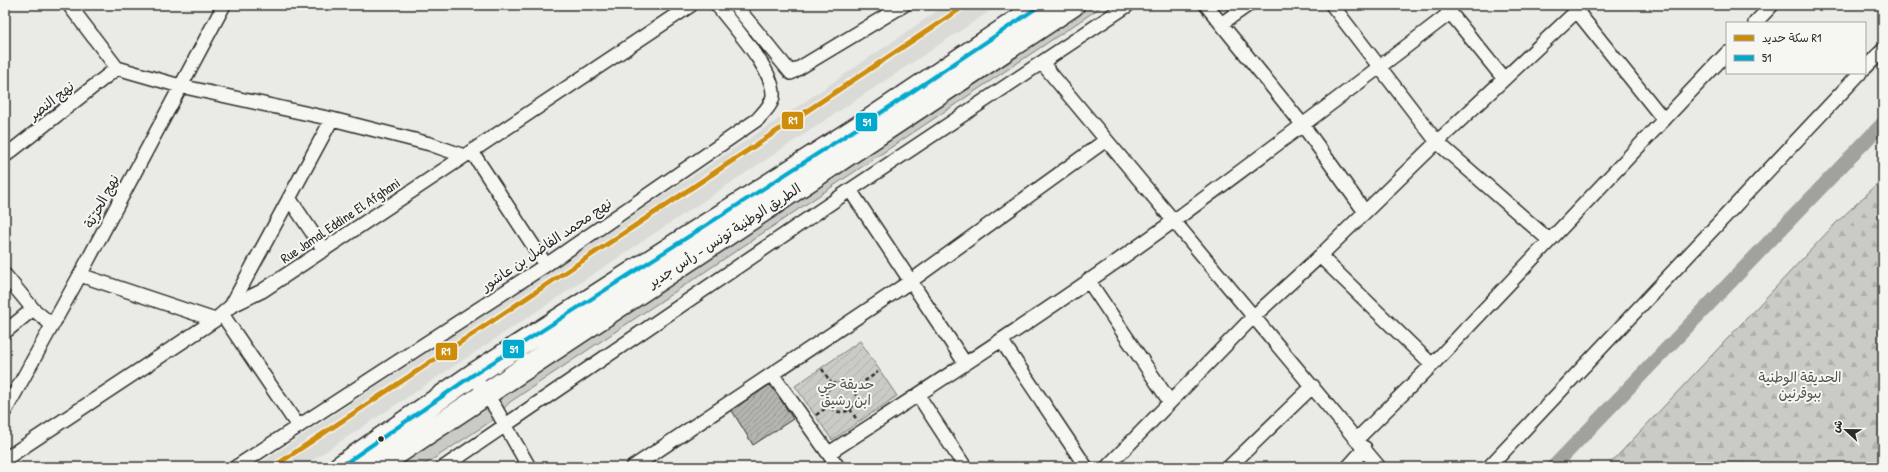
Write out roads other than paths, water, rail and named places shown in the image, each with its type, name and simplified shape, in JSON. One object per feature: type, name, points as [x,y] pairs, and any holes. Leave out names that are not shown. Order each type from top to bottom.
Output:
[{"type":"highway","name":"الطريق الوطنية تونس - رأس جدير","points":[[340,467],[473,374],[873,118],[1041,5]]},
{"type":"highway","name":"الطريق الوطنية تونس - رأس جدير","points":[[376,467],[485,393],[1073,5]]},
{"type":"street","points":[[69,5],[117,68],[180,86],[332,119],[468,154],[546,265]]},
{"type":"street","name":"نهج الحرّيّة","points":[[5,411],[80,275],[224,5]]},
{"type":"street","name":"Rue Jamal Eddine El Afghani","points":[[5,459],[223,313],[262,291],[324,250],[691,5]]},
{"type":"street","name":"نهج محمد الفاضل بن عاشور","points":[[236,467],[546,265],[758,119],[766,110],[773,98],[772,84],[767,71],[717,5]]},
{"type":"street","points":[[735,5],[791,73],[904,5]]},
{"type":"street","points":[[444,467],[850,190],[1128,5]]},
{"type":"street","points":[[1206,5],[1302,124],[1365,212]]},
{"type":"street","points":[[1221,24],[1248,5]]},
{"type":"street","points":[[1332,5],[1437,142],[1549,240]]},
{"type":"street","points":[[1756,22],[1772,5]]},
{"type":"street","points":[[1107,467],[1254,316],[1320,256],[1578,7],[1664,120]]},
{"type":"street","points":[[829,453],[1001,340],[1174,221],[1379,68],[1447,9],[1504,79]]},
{"type":"street","points":[[1866,67],[1883,50]]},
{"type":"street","points":[[1348,467],[1361,444],[1432,365],[1726,54]]},
{"type":"street","points":[[1042,63],[1380,467]]},
{"type":"street","name":"نهج النصر","points":[[5,156],[117,68]]},
{"type":"street","points":[[1489,467],[1859,74]]},
{"type":"street","points":[[223,313],[289,198],[332,119]]},
{"type":"street","points":[[641,465],[910,281],[1106,140]]},
{"type":"street","points":[[850,190],[965,363]]},
{"type":"street","points":[[289,198],[324,250]]},
{"type":"street","points":[[1320,256],[1432,365]]},
{"type":"street","points":[[5,274],[33,309],[52,325]]},
{"type":"street","points":[[80,275],[223,313],[298,426]]},
{"type":"street","points":[[1088,280],[1170,402]]},
{"type":"street","points":[[5,332],[33,309]]},
{"type":"street","points":[[1001,340],[1086,467]]},
{"type":"street","points":[[473,374],[529,467]]},
{"type":"street","points":[[772,374],[838,467]]},
{"type":"street","points":[[1229,467],[1313,386]]},
{"type":"street","points":[[918,395],[965,467]]},
{"type":"waterway","points":[[1553,467],[1883,123]]},
{"type":"rail line","name":"R1","points":[[273,467],[966,5]]},
{"type":"park label","name":"الحديقة الوطنية ببوقرنين","points":[[1800,384]]},
{"type":"park label","name":"حديقة حي ابن رشيق","points":[[846,392]]}]
